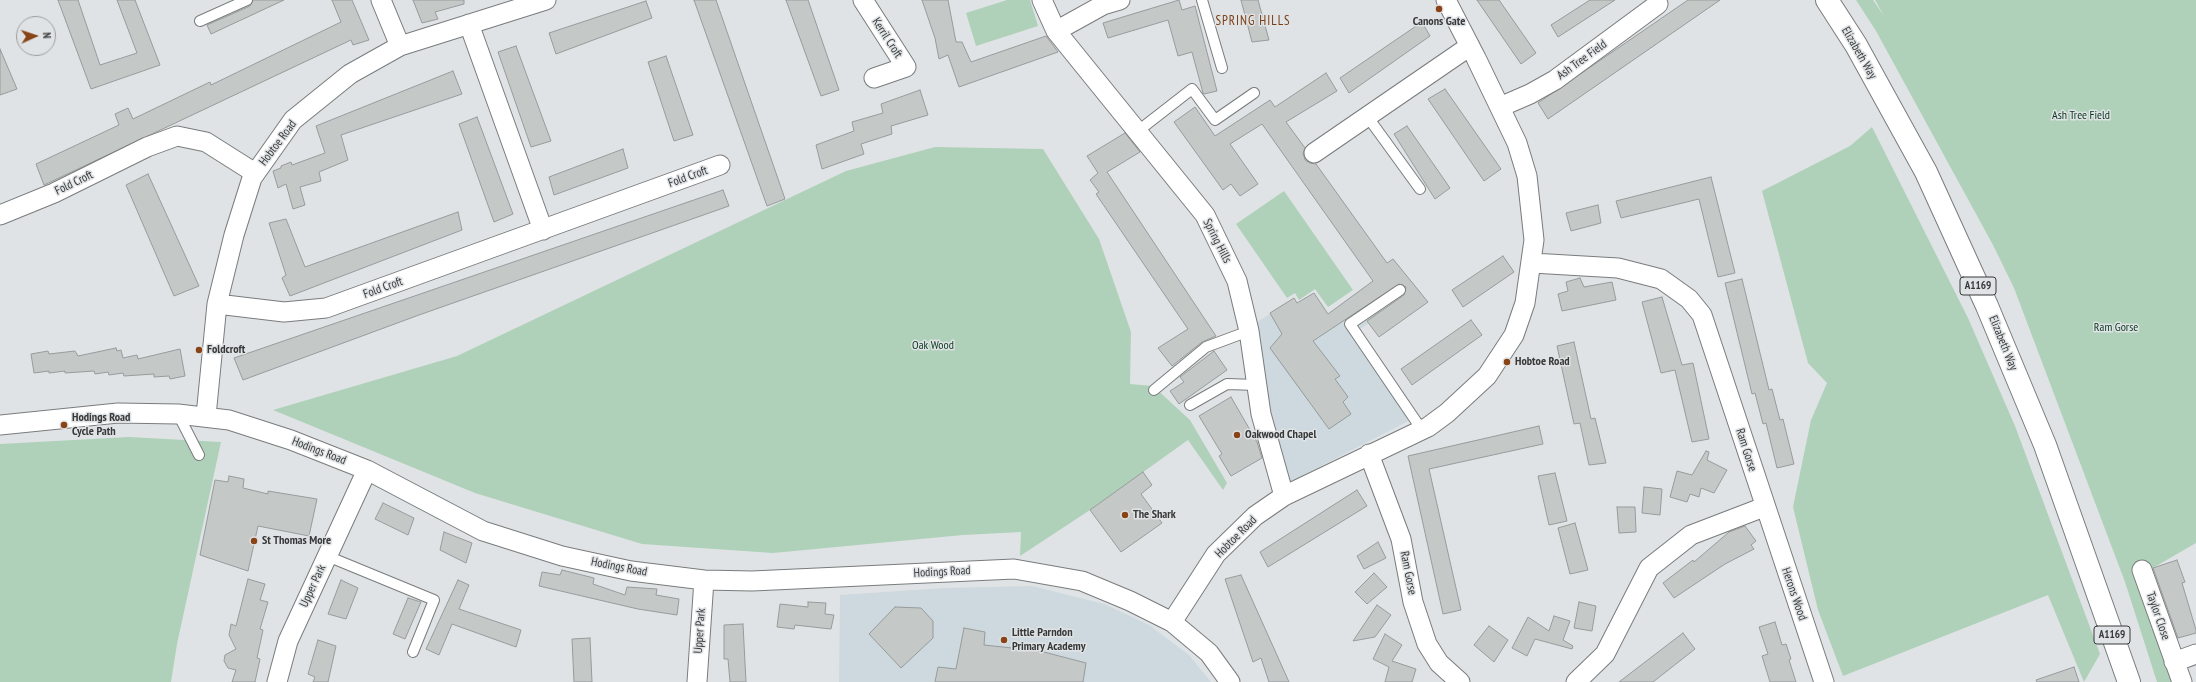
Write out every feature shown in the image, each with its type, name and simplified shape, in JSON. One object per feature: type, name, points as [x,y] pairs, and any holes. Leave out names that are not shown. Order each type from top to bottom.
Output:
[{"type":"main road","name":"Elizabeth Way","points":[[1827,0],[1856,45],[1926,172],[1987,306],[2045,445],[2129,682]]},
{"type":"street","points":[[381,0],[400,46]]},
{"type":"street","name":"Hobtoe Road","points":[[206,416],[217,304],[234,235],[252,178],[293,120],[350,74],[400,46],[546,0]]},
{"type":"street","name":"Kerril Croft","points":[[863,0],[906,67],[874,78]]},
{"type":"street","name":"Spring Hills","points":[[1042,0],[1056,30],[1205,215],[1237,281],[1250,331],[1261,414],[1284,496]]},
{"type":"street","points":[[1056,30],[1103,5],[1120,0]]},
{"type":"street","name":"Hobtoe Road","points":[[1172,622],[1216,554],[1255,516],[1284,496],[1369,454],[1422,430],[1447,413],[1487,376],[1501,357],[1514,335],[1526,303],[1534,240],[1527,176],[1517,143],[1446,0]]},
{"type":"street","name":"Ash Tree Field","points":[[1500,107],[1530,94],[1554,80],[1658,4]]},
{"type":"street","points":[[469,24],[543,230]]},
{"type":"street","points":[[1314,153],[1470,46]]},
{"type":"street","name":"Fold Croft","points":[[0,215],[54,193],[147,147],[176,136],[206,142],[255,173]]},
{"type":"street","name":"Fold Croft","points":[[217,304],[284,312],[326,308],[720,165]]},
{"type":"street","name":"Ram Gorse","points":[[1532,263],[1618,268],[1661,279],[1689,298],[1702,315],[1764,507]]},
{"type":"street","name":"Hodings Road","points":[[0,425],[118,413],[178,414],[206,416],[229,420],[291,440],[368,470],[483,531],[562,556],[631,571],[704,580],[808,579],[1014,569],[1082,581],[1130,601],[1172,622],[1209,653],[1230,682]]},
{"type":"street","name":"Ram Gorse","points":[[1369,454],[1401,539],[1413,602],[1427,644],[1439,663],[1460,682]]},
{"type":"street","name":"Upper Park","points":[[278,682],[288,641],[368,470]]},
{"type":"street","points":[[1576,682],[1605,654],[1649,568],[1691,534],[1764,507]]},
{"type":"street","name":"Herons Wood","points":[[1764,507],[1824,682]]},
{"type":"street","name":"Taylor Close","points":[[2142,570],[2182,682]]},
{"type":"street","name":"Upper Park","points":[[697,682],[704,580]]},
{"type":"street","points":[[2174,662],[2196,654]]},
{"type":"lane","points":[[200,21],[247,0]]},
{"type":"lane","points":[[1202,0],[1222,68]]},
{"type":"lane","points":[[1138,131],[1192,89],[1215,120],[1254,93]]},
{"type":"lane","points":[[1367,116],[1420,189]]},
{"type":"lane","points":[[1400,290],[1350,324],[1422,430]]},
{"type":"lane","points":[[1154,390],[1206,347],[1250,331]]},
{"type":"lane","points":[[1190,405],[1227,384],[1257,385]]},
{"type":"lane","points":[[178,414],[199,455]]},
{"type":"lane","points":[[327,556],[434,600],[413,652]]},
{"type":"shaded area","points":[[1364,287],[1382,315],[1357,331],[1412,419],[1288,483],[1267,416],[1256,323],[1294,298],[1297,303],[1314,293],[1328,314]]},
{"type":"shaded area","name":"Little Parndon Primary Academy","points":[[1032,586],[1104,604],[1149,625],[1189,655],[1211,682],[839,682],[840,595],[945,588]]},
{"type":"green space","points":[[1007,0],[1030,0],[1038,26],[976,46],[966,13]]},
{"type":"green space","points":[[1856,0],[1873,0],[1884,16],[1875,0],[2196,0],[2196,543],[2139,576],[2176,682],[2157,682],[2125,582],[2014,288],[1993,245],[1876,31]]},
{"type":"green space","points":[[1872,127],[1968,318],[2015,426],[2100,654],[2084,682],[2048,595],[1843,676],[1818,610],[1793,507],[1811,420],[1827,383],[1808,363],[1762,191],[1850,146]]},
{"type":"green space","name":"Oak Wood","points":[[935,147],[1043,149],[1099,239],[1131,332],[1130,384],[1153,386],[1190,420],[1227,483],[1223,490],[1188,440],[1090,510],[1020,556],[1021,532],[963,535],[773,553],[642,544],[475,493],[273,410],[457,356],[846,171]]},
{"type":"green space","points":[[1284,191],[1353,290],[1328,307],[1315,289],[1299,300],[1295,293],[1287,298],[1236,224]]},
{"type":"green space","points":[[129,437],[221,442],[177,644],[171,682],[0,682],[0,444]]},
{"type":"building","points":[[58,0],[78,0],[100,65],[137,53],[117,0],[135,0],[160,65],[91,89]]},
{"type":"building","points":[[253,0],[284,0],[211,34],[207,25],[250,6]]},
{"type":"building","points":[[332,0],[352,0],[369,40],[353,45],[351,40],[44,185],[36,164],[119,125],[115,114],[128,108],[133,119],[210,82],[211,85],[341,22]]},
{"type":"building","points":[[413,0],[464,0],[464,4],[435,12],[438,19],[422,23]]},
{"type":"building","points":[[694,0],[716,0],[785,199],[767,206]]},
{"type":"building","points":[[786,0],[808,0],[839,90],[821,96]]},
{"type":"building","points":[[922,0],[948,0],[956,42],[962,42],[971,62],[1046,36],[1058,52],[959,87],[948,55],[939,59],[935,38]]},
{"type":"building","points":[[1179,0],[1182,10],[1195,6],[1217,91],[1203,93],[1192,52],[1178,56],[1168,20],[1108,38],[1103,23]]},
{"type":"building","points":[[1241,0],[1258,0],[1269,40],[1252,42]]},
{"type":"building","points":[[1477,0],[1499,0],[1536,53],[1521,64]]},
{"type":"building","points":[[1590,0],[1615,0],[1558,37],[1551,25]]},
{"type":"building","points":[[1688,0],[1720,0],[1548,119],[1538,103]]},
{"type":"building","points":[[646,1],[652,18],[556,54],[549,33]]},
{"type":"building","points":[[1422,22],[1430,36],[1349,93],[1340,78]]},
{"type":"building","points":[[516,46],[551,141],[531,147],[498,52]]},
{"type":"building","points":[[0,49],[17,89],[0,95]]},
{"type":"building","points":[[666,56],[693,135],[674,141],[648,62]]},
{"type":"building","points":[[453,71],[462,94],[341,135],[348,160],[319,172],[321,181],[300,187],[305,205],[293,209],[286,184],[278,188],[273,171],[291,162],[292,165],[325,153],[316,126]]},
{"type":"building","points":[[1326,73],[1337,91],[1286,122],[1305,148],[1303,153],[1305,160],[1316,164],[1387,263],[1393,259],[1428,302],[1379,337],[1367,321],[1404,295],[1406,287],[1399,284],[1313,341],[1340,376],[1335,379],[1348,397],[1343,402],[1351,414],[1329,429],[1270,348],[1282,334],[1270,313],[1294,298],[1297,303],[1314,293],[1328,314],[1373,281],[1262,124],[1230,144],[1258,184],[1240,196],[1231,184],[1223,190],[1174,122],[1195,107],[1215,136],[1270,100],[1275,107]]},
{"type":"building","points":[[1445,89],[1501,169],[1484,181],[1428,99]]},
{"type":"building","points":[[920,90],[928,115],[891,126],[892,134],[861,144],[864,154],[822,169],[816,145],[854,131],[852,122],[883,113],[881,104]]},
{"type":"building","points":[[477,117],[513,214],[494,222],[459,124]]},
{"type":"building","points":[[1407,126],[1450,188],[1435,199],[1394,134]]},
{"type":"building","points":[[1125,133],[1140,152],[1107,172],[1216,336],[1202,342],[1172,366],[1158,348],[1188,329],[1096,194],[1099,192],[1090,180],[1098,173],[1087,156]]},
{"type":"building","points":[[623,149],[628,168],[554,195],[549,177]]},
{"type":"building","points":[[148,174],[199,286],[174,296],[126,185]]},
{"type":"building","points":[[1711,177],[1735,273],[1718,277],[1699,199],[1621,218],[1616,201]]},
{"type":"building","points":[[723,190],[729,206],[419,315],[243,380],[234,358]]},
{"type":"building","points":[[1598,205],[1601,223],[1571,231],[1566,213]]},
{"type":"building","points":[[458,212],[462,230],[290,296],[282,278],[286,275],[269,223],[286,219],[305,267]]},
{"type":"building","points":[[1503,256],[1514,272],[1463,307],[1452,290]]},
{"type":"building","points":[[1580,278],[1584,287],[1612,282],[1616,300],[1562,311],[1558,294],[1568,291],[1566,282]]},
{"type":"building","points":[[1742,279],[1769,390],[1772,389],[1780,420],[1783,419],[1794,464],[1777,468],[1766,423],[1763,424],[1755,393],[1752,394],[1725,283]]},
{"type":"building","points":[[1662,297],[1682,365],[1693,363],[1709,439],[1692,442],[1675,370],[1661,373],[1642,302]]},
{"type":"building","points":[[1471,320],[1482,335],[1412,385],[1401,369]]},
{"type":"building","points":[[1574,342],[1591,419],[1595,418],[1606,463],[1589,465],[1580,423],[1574,424],[1557,346]]},
{"type":"building","points":[[116,348],[117,351],[121,350],[123,358],[137,355],[138,359],[180,349],[185,376],[170,379],[169,376],[154,377],[154,374],[124,376],[123,373],[109,375],[108,372],[95,374],[94,371],[65,373],[65,371],[49,373],[49,371],[34,373],[31,354],[48,351],[49,354],[75,351],[78,356]]},
{"type":"building","points":[[1214,351],[1227,370],[1179,404],[1170,391],[1184,382],[1180,377]]},
{"type":"building","name":"Oakwood Chapel","points":[[1231,397],[1257,442],[1262,458],[1231,476],[1219,456],[1222,454],[1199,416]]},
{"type":"building","points":[[1539,426],[1543,444],[1429,469],[1461,610],[1443,614],[1408,456]]},
{"type":"building","points":[[1706,451],[1709,452],[1707,460],[1727,470],[1714,493],[1701,488],[1699,497],[1690,494],[1687,502],[1670,497],[1677,471],[1692,475]]},
{"type":"building","name":"The Shark","points":[[1143,472],[1152,485],[1141,494],[1162,523],[1121,552],[1090,510]]},
{"type":"building","points":[[1555,473],[1567,521],[1549,525],[1538,476]]},
{"type":"building","points":[[229,476],[244,479],[243,488],[268,494],[268,491],[317,499],[309,536],[258,526],[248,571],[200,555],[215,480],[228,482]]},
{"type":"building","points":[[1644,487],[1662,489],[1660,515],[1642,513]]},
{"type":"building","points":[[1357,490],[1367,506],[1268,567],[1260,552]]},
{"type":"building","points":[[383,503],[414,518],[408,535],[375,519]]},
{"type":"building","points":[[1617,507],[1635,507],[1636,532],[1619,533]]},
{"type":"building","points":[[1575,523],[1588,570],[1570,574],[1558,528]]},
{"type":"building","points":[[1745,526],[1756,541],[1751,545],[1754,549],[1725,564],[1674,598],[1663,583],[1693,560],[1694,562],[1729,532]]},
{"type":"building","points":[[444,532],[472,543],[466,563],[440,550]]},
{"type":"building","points":[[1378,542],[1386,558],[1364,569],[1357,556]]},
{"type":"building","points":[[2177,560],[2185,582],[2182,583],[2196,630],[2196,633],[2178,638],[2153,568]]},
{"type":"building","points":[[562,570],[594,578],[593,584],[625,595],[627,587],[657,589],[656,595],[679,599],[677,615],[638,609],[539,586],[542,572],[560,575]]},
{"type":"building","points":[[1374,573],[1387,587],[1367,604],[1355,592]]},
{"type":"building","points":[[1241,575],[1289,682],[1269,682],[1261,658],[1253,662],[1225,579]]},
{"type":"building","points":[[248,579],[265,584],[260,600],[268,602],[260,629],[263,630],[257,658],[260,659],[255,682],[232,682],[236,670],[228,668],[224,661],[225,655],[236,649],[229,635],[231,624],[236,626]]},
{"type":"building","points":[[341,580],[358,588],[346,619],[328,614]]},
{"type":"building","points":[[458,580],[469,585],[459,609],[521,630],[516,647],[452,624],[439,655],[426,649]]},
{"type":"building","points":[[408,598],[421,602],[405,639],[393,634]]},
{"type":"building","points":[[808,602],[826,603],[825,614],[834,615],[831,629],[795,625],[794,629],[777,627],[780,604],[808,607]]},
{"type":"building","points":[[1579,602],[1596,606],[1592,631],[1574,628]]},
{"type":"building","points":[[1377,605],[1391,615],[1375,637],[1353,641]]},
{"type":"building","points":[[895,607],[921,608],[933,621],[933,638],[901,668],[869,634]]},
{"type":"building","points":[[1554,616],[1570,621],[1563,640],[1573,646],[1572,649],[1535,639],[1527,656],[1512,648],[1528,617],[1549,631]]},
{"type":"building","points":[[1775,622],[1782,645],[1786,644],[1796,682],[1770,682],[1762,656],[1768,654],[1759,627]]},
{"type":"building","points":[[743,624],[746,682],[730,682],[728,659],[724,659],[724,625]]},
{"type":"building","points":[[1489,626],[1508,640],[1494,662],[1474,645]]},
{"type":"building","points":[[964,628],[985,632],[984,645],[1040,651],[1086,663],[1083,682],[935,682],[938,667],[956,669]]},
{"type":"building","points":[[1683,633],[1695,649],[1653,682],[1619,682]]},
{"type":"building","points":[[1385,634],[1402,645],[1392,661],[1416,669],[1412,682],[1385,682],[1389,667],[1373,659]]},
{"type":"building","points":[[590,638],[592,682],[574,682],[572,639]]},
{"type":"building","points":[[318,640],[336,646],[328,682],[313,682],[315,677],[308,674]]},
{"type":"building","points":[[2074,667],[2079,682],[2037,682],[2036,680]]},
{"type":"place","name":"Canons Gate","points":[[1439,9]]},
{"type":"place","name":"Foldcroft","points":[[199,350]]},
{"type":"place","name":"Hobtoe Road","points":[[1507,362]]},
{"type":"place","name":"Hodings Road Cycle Path","points":[[64,425]]},
{"type":"place","name":"Oakwood Chapel","points":[[1237,435]]},
{"type":"place","name":"The Shark","points":[[1125,515]]},
{"type":"place","name":"St Thomas More","points":[[254,541]]},
{"type":"place","name":"Little Parndon Primary Academy","points":[[1004,640]]},
{"type":"district","name":"SPRING HILLS","points":[[1253,21]]}]
